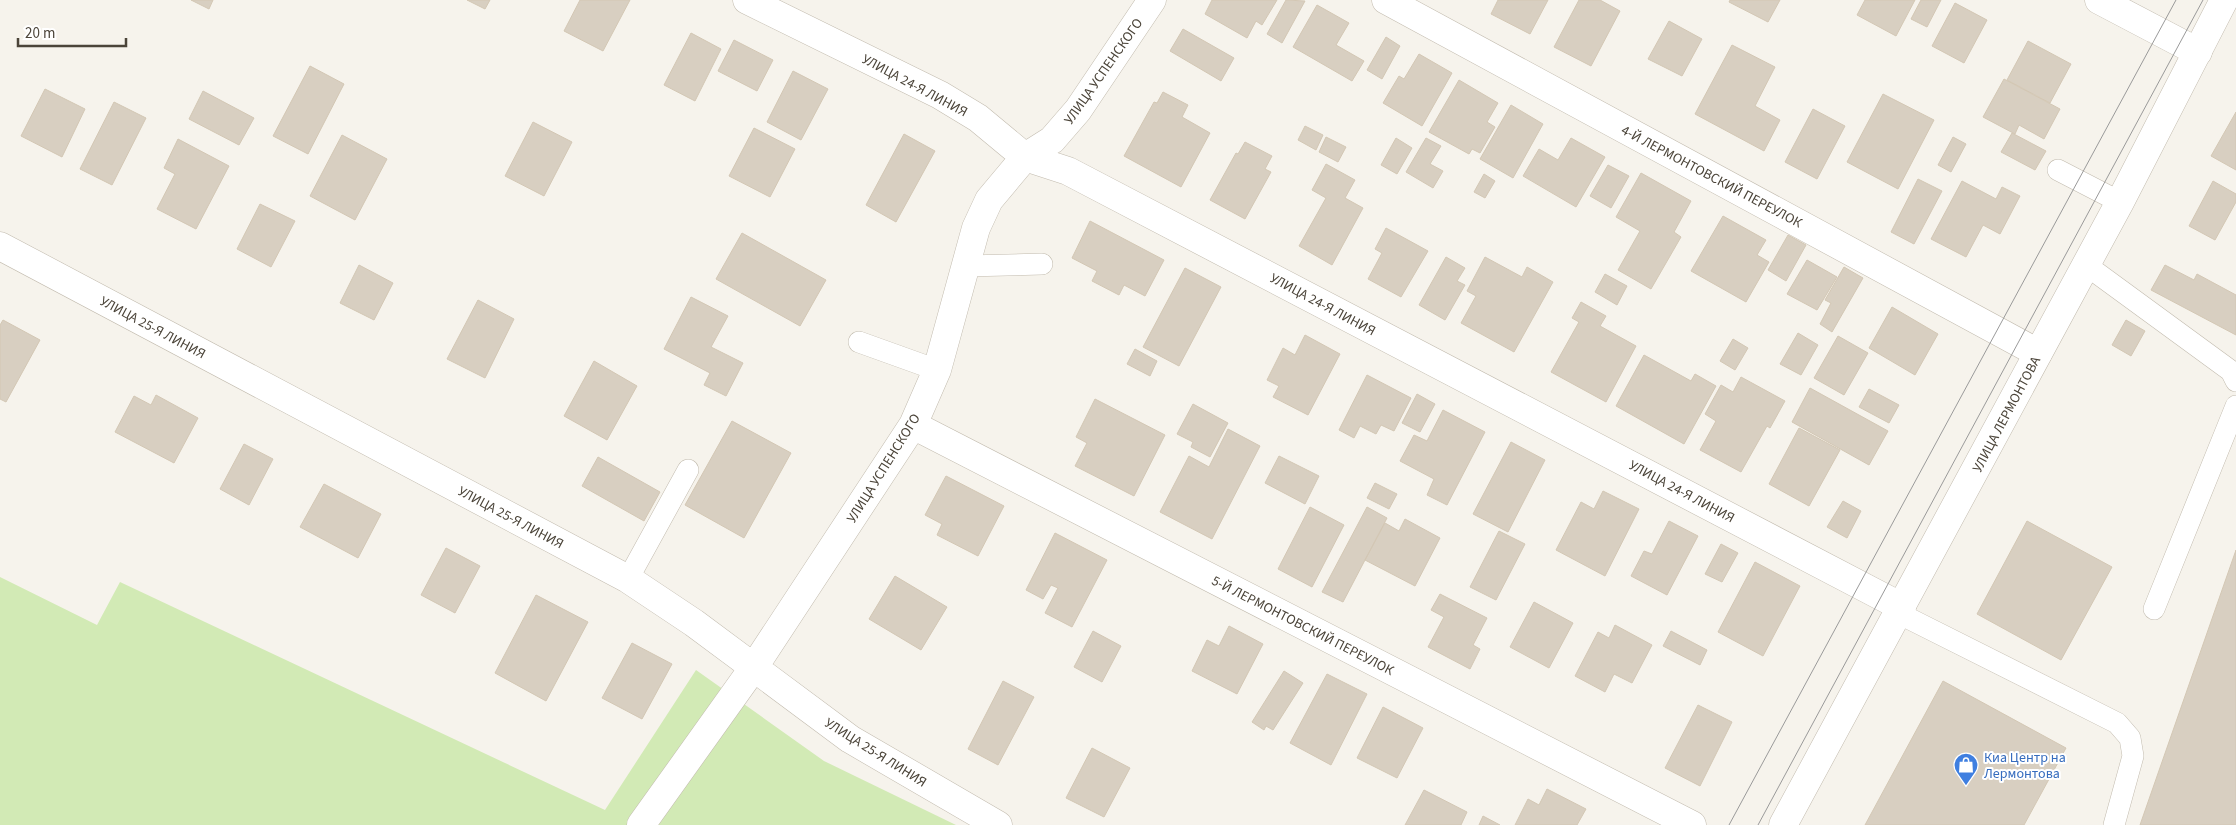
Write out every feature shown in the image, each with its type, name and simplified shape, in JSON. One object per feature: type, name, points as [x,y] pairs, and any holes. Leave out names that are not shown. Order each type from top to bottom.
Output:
[{"type":"street","name":"УЛИЦА 24-Я ЛИНИЯ","points":[[747,0],[940,95],[978,118],[1025,157],[1077,176],[1900,610]]},
{"type":"street","name":"УЛИЦА УСПЕНСКОГО","points":[[641,825],[754,666],[913,425],[937,370],[976,228],[989,200],[1025,157],[1052,140],[1078,110],[1152,0]]},
{"type":"street","name":"4-Й ЛЕРМОНТОВСКИЙ ПЕРЕУЛОК","points":[[1386,0],[2038,354]]},
{"type":"street","points":[[2099,0],[2198,52]]},
{"type":"street","name":"УЛИЦА ЛЕРМОНТОВА","points":[[1784,825],[2120,202],[2224,0]]},
{"type":"street","name":"УЛИЦА 25-Я ЛИНИЯ","points":[[0,246],[628,579],[754,666],[850,739],[998,825]]},
{"type":"street","name":"5-Й ЛЕРМОНТОВСКИЙ ПЕРЕУЛОК","points":[[913,425],[1692,825]]},
{"type":"lane","points":[[2058,170],[2120,202]]},
{"type":"lane","points":[[966,266],[1042,264]]},
{"type":"lane","points":[[2086,265],[2231,371],[2236,381]]},
{"type":"lane","points":[[859,342],[937,370]]},
{"type":"lane","points":[[2154,609],[2236,406]]},
{"type":"lane","points":[[628,579],[688,470]]},
{"type":"lane","points":[[1900,610],[2117,723],[2130,738],[2133,756],[2114,825]]},
{"type":"green space","points":[[0,577],[97,625],[120,582],[605,810],[696,670],[824,761],[956,825],[0,825]]},
{"type":"building","points":[[191,0],[213,0],[209,9]]},
{"type":"building","points":[[467,0],[490,0],[485,9]]},
{"type":"building","points":[[580,0],[630,0],[603,51],[564,31]]},
{"type":"building","points":[[1212,0],[1277,0],[1262,25],[1256,21],[1247,38],[1205,14]]},
{"type":"building","points":[[1286,0],[1305,1],[1282,43],[1267,34]]},
{"type":"building","points":[[1498,0],[1548,0],[1530,34],[1491,14]]},
{"type":"building","points":[[1579,0],[1600,0],[1620,11],[1591,66],[1554,47]]},
{"type":"building","points":[[1730,0],[1780,0],[1768,22],[1729,2]]},
{"type":"building","points":[[1865,0],[1915,0],[1896,36],[1857,15]]},
{"type":"building","points":[[1921,0],[1941,0],[1927,27],[1911,19]]},
{"type":"building","points":[[1955,3],[1987,20],[1964,63],[1932,46]]},
{"type":"building","points":[[1317,5],[1349,23],[1336,45],[1364,61],[1352,81],[1293,47]]},
{"type":"building","points":[[1669,21],[1702,39],[1682,76],[1648,59]]},
{"type":"building","points":[[1183,29],[1234,58],[1221,81],[1170,51]]},
{"type":"building","points":[[691,33],[721,49],[695,101],[664,85]]},
{"type":"building","points":[[1386,37],[1400,46],[1382,79],[1367,70]]},
{"type":"building","points":[[734,40],[773,60],[757,91],[718,71]]},
{"type":"building","points":[[2028,41],[2071,64],[2050,103],[2007,80]]},
{"type":"building","points":[[1732,45],[1775,67],[1755,106],[1780,120],[1764,151],[1695,114]]},
{"type":"building","points":[[1419,54],[1452,73],[1422,126],[1383,103],[1399,76],[1404,79]]},
{"type":"building","points":[[310,66],[344,84],[308,154],[273,136]]},
{"type":"building","points":[[793,71],[828,89],[801,140],[767,122]]},
{"type":"building","points":[[2004,79],[2060,109],[2044,139],[2019,125],[2015,134],[1983,117]]},
{"type":"building","points":[[1459,80],[1498,103],[1487,122],[1495,127],[1480,153],[1472,149],[1469,154],[1429,132]]},
{"type":"building","points":[[45,89],[85,109],[62,157],[21,136]]},
{"type":"building","points":[[203,91],[254,118],[239,145],[189,119]]},
{"type":"building","points":[[1163,92],[1188,105],[1182,117],[1210,133],[1181,187],[1124,156],[1154,102],[1157,103]]},
{"type":"building","points":[[1883,94],[1934,120],[1898,189],[1847,162]]},
{"type":"building","points":[[114,102],[146,118],[112,185],[80,169]]},
{"type":"building","points":[[1511,105],[1543,124],[1513,178],[1480,159]]},
{"type":"building","points":[[1813,109],[1845,126],[1817,179],[1785,162]]},
{"type":"building","points":[[2236,112],[2236,170],[2211,156]]},
{"type":"building","points":[[533,122],[572,142],[544,196],[505,176]]},
{"type":"building","points":[[1305,126],[1323,135],[1316,150],[1298,140]]},
{"type":"building","points":[[754,128],[795,149],[770,197],[729,176]]},
{"type":"building","points":[[2012,133],[2046,151],[2035,170],[2001,152]]},
{"type":"building","points":[[904,134],[935,151],[896,222],[866,205]]},
{"type":"building","points":[[342,135],[387,159],[355,220],[310,196]]},
{"type":"building","points":[[1326,137],[1346,147],[1338,162],[1319,152]]},
{"type":"building","points":[[1953,137],[1966,144],[1951,172],[1938,165]]},
{"type":"building","points":[[1396,138],[1412,148],[1397,174],[1381,165]]},
{"type":"building","points":[[1426,138],[1441,146],[1430,164],[1443,171],[1433,188],[1406,172]]},
{"type":"building","points":[[1571,138],[1605,157],[1576,207],[1523,176],[1539,149],[1558,160]]},
{"type":"building","points":[[178,139],[229,166],[196,229],[157,209],[175,174],[164,168]]},
{"type":"building","points":[[1245,142],[1272,156],[1265,169],[1271,172],[1245,219],[1210,200],[1236,153],[1238,154]]},
{"type":"building","points":[[1326,164],[1355,180],[1345,198],[1363,208],[1332,265],[1299,246],[1326,198],[1312,190]]},
{"type":"building","points":[[1608,165],[1629,176],[1611,208],[1590,196]]},
{"type":"building","points":[[1641,173],[1691,201],[1674,232],[1681,237],[1651,289],[1618,270],[1640,231],[1616,217]]},
{"type":"building","points":[[1484,174],[1495,181],[1485,198],[1474,192]]},
{"type":"building","points":[[1918,179],[1942,191],[1914,244],[1891,232]]},
{"type":"building","points":[[1962,181],[1996,199],[2002,187],[2020,196],[2000,234],[1983,225],[1966,257],[1931,239]]},
{"type":"building","points":[[2213,181],[2236,194],[2236,202],[2215,240],[2189,226]]},
{"type":"building","points":[[260,204],[295,221],[271,267],[237,249]]},
{"type":"building","points":[[1723,216],[1766,240],[1757,255],[1769,262],[1746,302],[1691,271]]},
{"type":"building","points":[[1090,221],[1164,260],[1145,296],[1124,285],[1119,295],[1092,281],[1097,271],[1072,258]]},
{"type":"building","points":[[1386,228],[1428,251],[1401,297],[1368,279],[1382,253],[1375,249]]},
{"type":"building","points":[[742,233],[826,280],[800,326],[716,279]]},
{"type":"building","points":[[1788,235],[1806,245],[1786,281],[1768,270]]},
{"type":"building","points":[[1446,257],[1465,268],[1457,281],[1465,285],[1445,320],[1419,305]]},
{"type":"building","points":[[1485,257],[1522,277],[1527,267],[1553,282],[1514,352],[1461,323],[1476,296],[1467,291]]},
{"type":"building","points":[[1807,260],[1837,277],[1817,310],[1787,294]]},
{"type":"building","points":[[359,265],[393,283],[374,320],[340,303]]},
{"type":"building","points":[[2165,265],[2194,280],[2197,274],[2236,295],[2236,335],[2151,290]]},
{"type":"building","points":[[1844,267],[1863,278],[1832,332],[1820,324],[1831,303],[1825,300]]},
{"type":"building","points":[[1185,268],[1221,287],[1179,366],[1143,347]]},
{"type":"building","points":[[1605,274],[1627,286],[1617,305],[1595,292]]},
{"type":"building","points":[[691,297],[728,316],[711,347],[743,363],[726,396],[704,385],[710,373],[664,349]]},
{"type":"building","points":[[478,300],[514,319],[485,378],[447,359]]},
{"type":"building","points":[[1581,302],[1606,316],[1600,326],[1636,346],[1606,402],[1551,372],[1579,322],[1572,318]]},
{"type":"building","points":[[1892,307],[1938,334],[1915,375],[1869,348]]},
{"type":"building","points":[[3,320],[40,340],[6,402],[0,399],[0,325]]},
{"type":"building","points":[[2126,320],[2145,331],[2131,356],[2112,345]]},
{"type":"building","points":[[1798,333],[1818,345],[1801,375],[1780,364]]},
{"type":"building","points":[[1305,335],[1340,354],[1308,415],[1273,397],[1279,386],[1267,380],[1283,348],[1295,355]]},
{"type":"building","points":[[1838,336],[1868,353],[1844,395],[1814,378]]},
{"type":"building","points":[[1733,339],[1748,348],[1735,370],[1720,361]]},
{"type":"building","points":[[1135,349],[1157,361],[1150,376],[1127,364]]},
{"type":"building","points":[[1644,355],[1691,381],[1695,374],[1716,386],[1684,444],[1616,406]]},
{"type":"building","points":[[594,361],[637,386],[607,440],[564,416]]},
{"type":"building","points":[[1367,375],[1411,398],[1394,431],[1381,425],[1376,434],[1360,426],[1354,438],[1339,430]]},
{"type":"building","points":[[1741,377],[1785,401],[1770,428],[1767,426],[1741,472],[1700,450],[1716,421],[1705,414],[1721,385],[1733,392]]},
{"type":"building","points":[[1810,388],[1888,431],[1869,465],[1792,422]]},
{"type":"building","points":[[1869,389],[1899,405],[1889,423],[1859,407]]},
{"type":"building","points":[[1417,394],[1435,404],[1420,432],[1402,423]]},
{"type":"building","points":[[156,395],[198,418],[174,463],[115,432],[134,396],[151,405]]},
{"type":"building","points":[[1095,399],[1165,435],[1134,496],[1075,466],[1087,443],[1076,437]]},
{"type":"building","points":[[1193,404],[1228,423],[1210,457],[1191,447],[1193,442],[1177,434]]},
{"type":"building","points":[[1443,410],[1485,432],[1447,505],[1427,495],[1434,479],[1400,461],[1414,435],[1427,441]]},
{"type":"building","points":[[732,421],[791,453],[744,538],[685,505]]},
{"type":"building","points":[[1799,428],[1840,450],[1809,506],[1769,484]]},
{"type":"building","points":[[1228,429],[1260,446],[1212,539],[1160,512],[1189,456],[1209,467]]},
{"type":"building","points":[[1511,442],[1545,460],[1508,532],[1473,514]]},
{"type":"building","points":[[244,444],[273,459],[249,505],[220,489]]},
{"type":"building","points":[[1279,456],[1319,476],[1305,504],[1265,483]]},
{"type":"building","points":[[598,457],[660,492],[644,521],[582,486]]},
{"type":"building","points":[[946,476],[1004,506],[978,556],[937,535],[942,524],[925,515]]},
{"type":"building","points":[[1375,483],[1397,494],[1389,509],[1367,498]]},
{"type":"building","points":[[324,484],[381,514],[358,558],[300,527]]},
{"type":"building","points":[[1603,491],[1639,509],[1605,576],[1556,550],[1581,502],[1594,509]]},
{"type":"building","points":[[1843,501],[1861,511],[1847,538],[1827,527]]},
{"type":"building","points":[[1310,507],[1344,525],[1312,587],[1278,569]]},
{"type":"building","points":[[1367,507],[1387,518],[1343,602],[1322,592]]},
{"type":"building","points":[[1405,519],[1440,538],[1415,586],[1365,560],[1385,523],[1399,531]]},
{"type":"building","points":[[1669,521],[1698,536],[1667,595],[1631,576],[1644,551],[1652,554]]},
{"type":"building","points":[[2027,521],[2112,567],[2061,660],[1977,614]]},
{"type":"building","points":[[1499,531],[1525,544],[1496,600],[1470,587]]},
{"type":"building","points":[[1055,533],[1107,560],[1072,627],[1045,613],[1058,588],[1051,585],[1043,599],[1026,590]]},
{"type":"building","points":[[1721,544],[1738,553],[1722,582],[1705,574]]},
{"type":"building","points":[[446,548],[480,566],[455,613],[421,595]]},
{"type":"building","points":[[2236,550],[2236,825],[2140,825]]},
{"type":"building","points":[[1755,562],[1800,586],[1763,656],[1718,632]]},
{"type":"building","points":[[895,576],[947,607],[921,650],[869,619]]},
{"type":"building","points":[[1440,594],[1487,618],[1473,645],[1480,649],[1470,669],[1428,647],[1444,617],[1431,610]]},
{"type":"building","points":[[536,595],[588,622],[546,701],[495,673]]},
{"type":"building","points":[[1534,602],[1573,623],[1549,668],[1510,647]]},
{"type":"building","points":[[1615,625],[1652,645],[1632,683],[1614,674],[1605,692],[1575,676],[1598,632],[1609,638]]},
{"type":"building","points":[[1229,626],[1263,644],[1237,694],[1192,671],[1207,640],[1219,646]]},
{"type":"building","points":[[1093,631],[1121,646],[1102,682],[1074,667]]},
{"type":"building","points":[[1671,631],[1707,650],[1700,665],[1663,646]]},
{"type":"building","points":[[632,643],[672,664],[642,719],[602,698]]},
{"type":"building","points":[[1284,671],[1303,683],[1273,730],[1266,726],[1264,730],[1252,722]]},
{"type":"building","points":[[1327,674],[1367,694],[1331,765],[1290,743]]},
{"type":"building","points":[[1003,681],[1034,697],[998,765],[968,749]]},
{"type":"building","name":"Киа Центр на Лермонтова","points":[[1943,681],[2066,748],[2024,825],[1865,825]]},
{"type":"building","points":[[1698,705],[1732,722],[1700,786],[1665,768]]},
{"type":"building","points":[[1383,707],[1423,728],[1397,778],[1357,758]]},
{"type":"building","points":[[1092,748],[1130,768],[1104,817],[1066,798]]},
{"type":"building","points":[[1547,789],[1586,809],[1577,825],[1515,825],[1528,799],[1539,805]]},
{"type":"building","points":[[1424,790],[1467,812],[1461,825],[1405,825]]},
{"type":"building","points":[[1483,816],[1500,825],[1479,825]]},
{"type":"tram line","points":[[1729,825],[2176,0]]},
{"type":"tram line","points":[[1758,825],[2203,0]]},
{"type":"place","name":"Киа Центр на Лермонтова","points":[[1966,786]]}]
